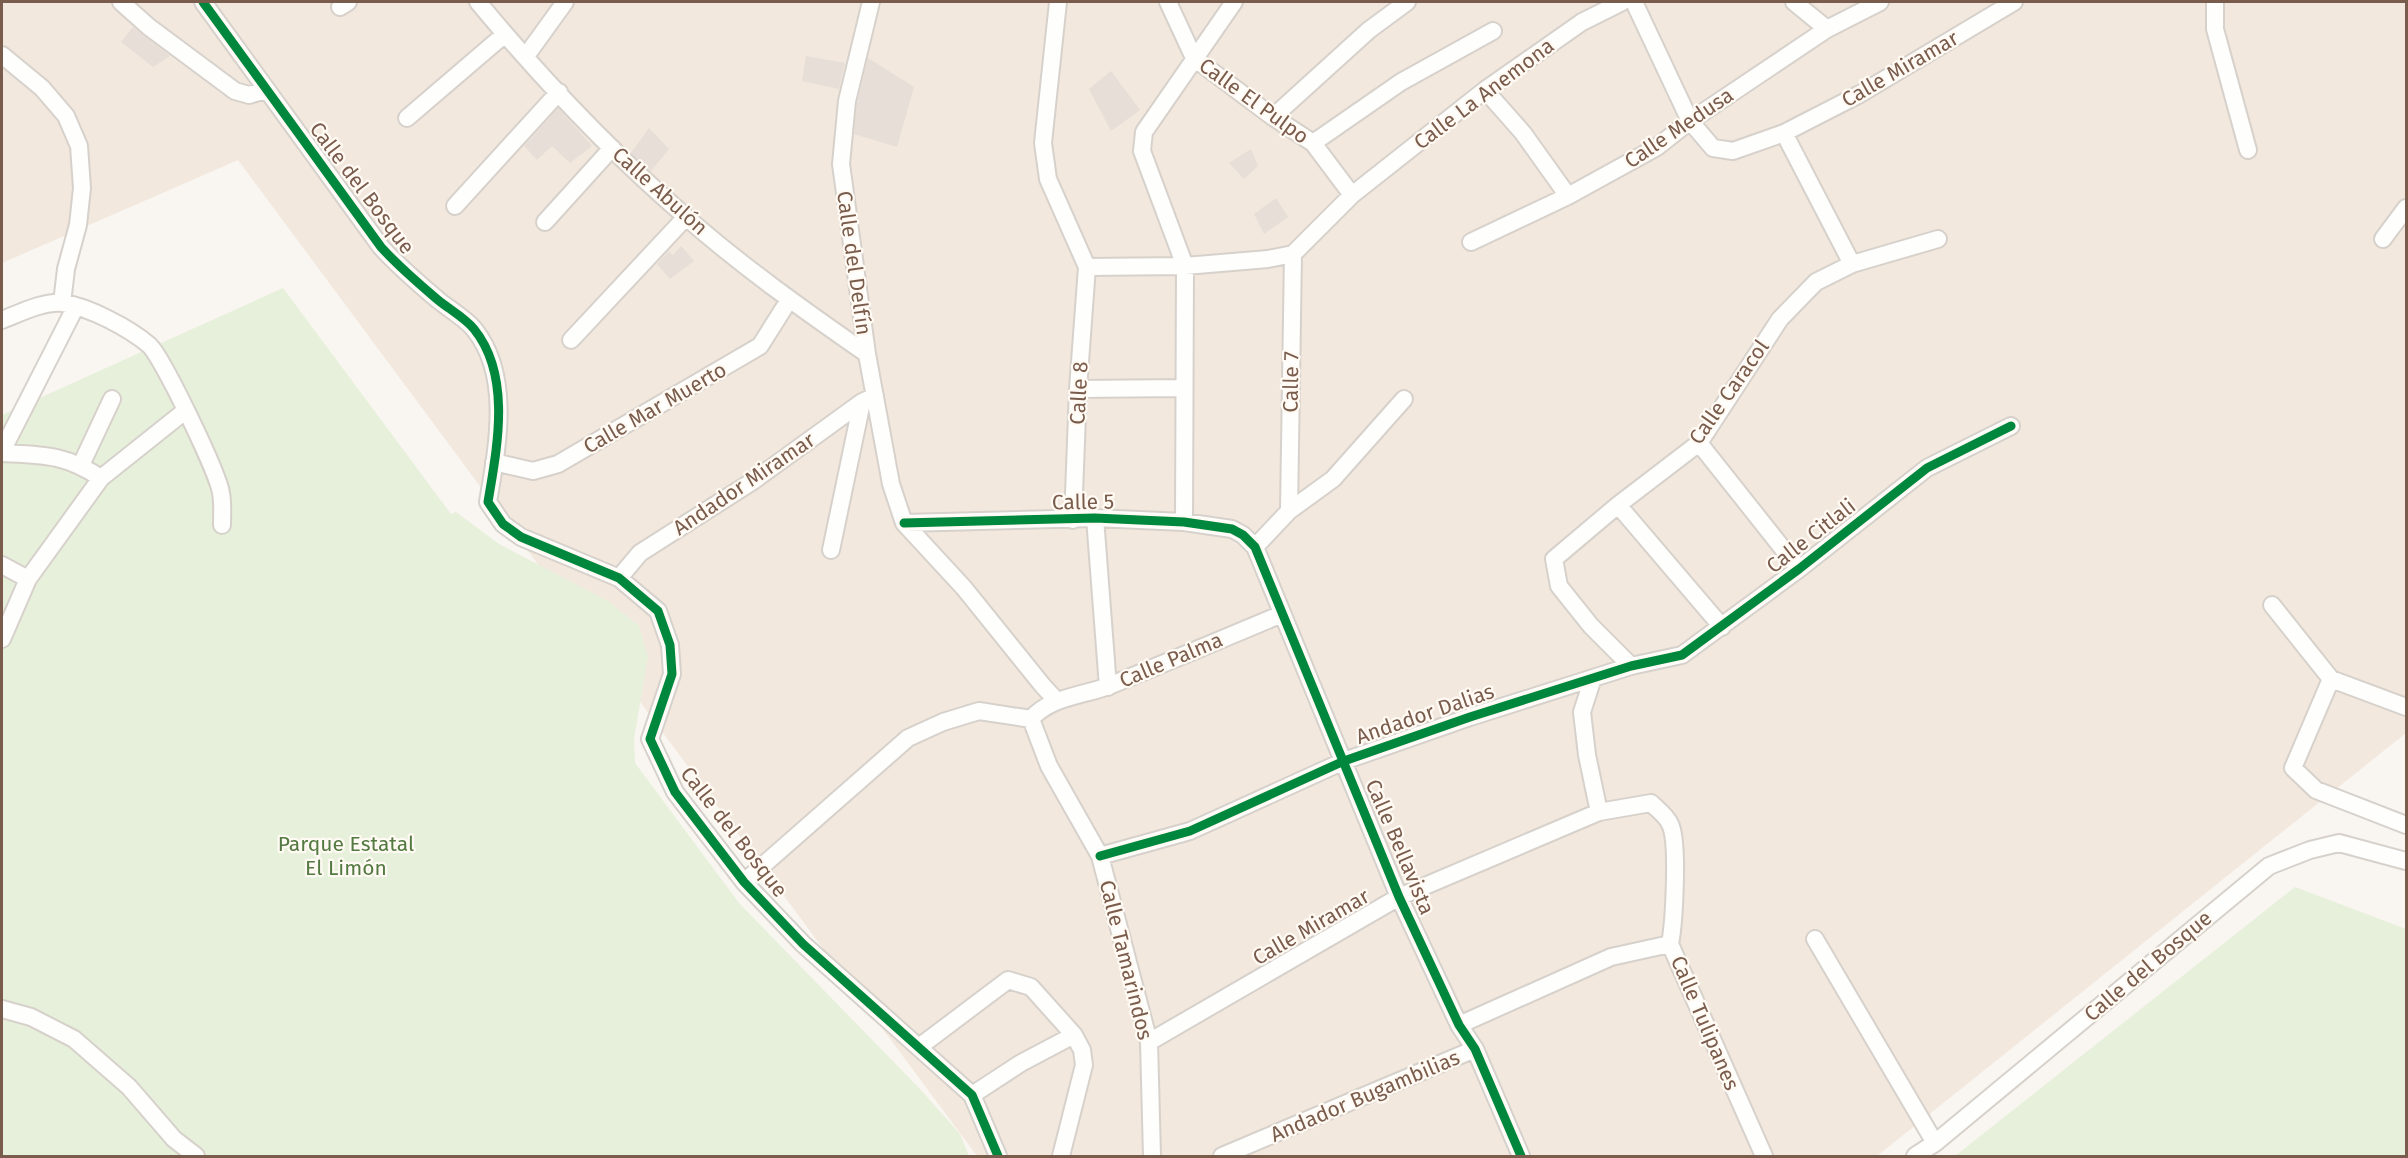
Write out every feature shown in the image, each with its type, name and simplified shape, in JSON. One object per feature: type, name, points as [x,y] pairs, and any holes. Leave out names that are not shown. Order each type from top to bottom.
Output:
[{"type":"street","points":[[121,2],[149,27],[235,91],[249,95],[266,90]]},
{"type":"street","name":"Calle del Bosque","points":[[203,2],[381,247],[404,272],[473,328],[486,349],[494,371],[498,400],[495,462],[488,502],[503,524],[521,537],[619,578],[658,611],[670,645],[672,674],[650,739],[675,792],[744,882],[803,944],[972,1095],[998,1156]]},
{"type":"street","name":"Calle Abulón","points":[[478,2],[525,56],[612,148],[686,217],[789,300],[867,354]]},
{"type":"street","points":[[525,56],[566,2]]},
{"type":"street","name":"Calle del Delfín","points":[[871,2],[847,101],[841,165],[867,354],[868,399],[904,523]]},
{"type":"street","points":[[1043,2],[1054,25]]},
{"type":"street","points":[[1058,2],[1043,142],[1048,178],[1087,267],[1185,266],[1268,259],[1293,254]]},
{"type":"street","name":"Calle El Pulpo","points":[[1168,2],[1194,58],[1273,117],[1313,142],[1352,195]]},
{"type":"street","points":[[1184,522],[1185,266],[1142,151],[1144,132],[1234,2]]},
{"type":"street","points":[[1273,117],[1369,30],[1407,2]]},
{"type":"street","name":"Calle La Anemona","points":[[1293,254],[1352,195],[1485,90],[1582,22],[1622,2]]},
{"type":"street","points":[[1635,2],[1690,121]]},
{"type":"street","points":[[1794,2],[1827,29]]},
{"type":"street","name":"Calle Medusa","points":[[1471,242],[1568,196],[1657,147],[1690,121],[1827,29],[1880,2]]},
{"type":"street","name":"Calle Miramar","points":[[1690,121],[1713,148],[1733,151],[1784,133],[1860,94],[2014,2]]},
{"type":"street","points":[[2215,2],[2216,28],[2248,150]]},
{"type":"street","points":[[1313,142],[1401,82],[1493,31]]},
{"type":"street","points":[[407,118],[505,34]]},
{"type":"street","points":[[2,55],[42,88],[66,116],[79,146],[82,188],[78,225],[66,269],[63,304],[2,452],[56,456],[81,465],[101,478]]},
{"type":"street","points":[[1485,90],[1523,133],[1568,196]]},
{"type":"street","points":[[456,206],[559,92]]},
{"type":"street","points":[[1784,133],[1852,264]]},
{"type":"street","points":[[544,222],[612,148]]},
{"type":"street","points":[[2383,239],[2406,208]]},
{"type":"street","points":[[571,340],[686,217]]},
{"type":"street","name":"Calle Caracol","points":[[1631,666],[1591,626],[1558,586],[1554,559],[1618,505],[1699,442],[1780,319],[1816,282],[1852,264],[1938,239]]},
{"type":"street","name":"Calle 7","points":[[1289,511],[1293,254]]},
{"type":"street","name":"Calle 8","points":[[1073,520],[1078,389],[1087,267]]},
{"type":"street","name":"Calle Mar Muerto","points":[[495,462],[533,471],[558,464],[760,346],[789,300]]},
{"type":"street","points":[[2,320],[63,304],[115,323],[150,346],[211,462],[221,493],[222,525]]},
{"type":"street","points":[[1078,389],[1183,388]]},
{"type":"street","points":[[81,465],[112,399]]},
{"type":"street","points":[[831,550],[868,399]]},
{"type":"street","name":"Andador Miramar","points":[[619,578],[640,553],[753,481],[868,399]]},
{"type":"street","points":[[1255,547],[1289,511],[1332,479],[1404,399]]},
{"type":"street","points":[[2,639],[28,579],[101,478],[185,411]]},
{"type":"street","name":"Calle Citlali","points":[[1631,666],[1682,655],[1798,569],[1927,468],[2011,426]]},
{"type":"street","points":[[1699,442],[1798,569]]},
{"type":"street","points":[[1618,505],[1722,627]]},
{"type":"street","points":[[1095,518],[1108,687]]},
{"type":"street","name":"Calle 5","points":[[904,523],[1095,518],[1184,522],[1232,529],[1243,535],[1255,547]]},
{"type":"street","points":[[904,523],[964,588],[1057,701]]},
{"type":"street","name":"Calle Bellavista","points":[[1255,547],[1399,897],[1459,1025],[1474,1049],[1521,1156]]},
{"type":"street","points":[[2,565],[28,579]]},
{"type":"street","points":[[2272,604],[2331,679],[2406,707]]},
{"type":"street","name":"Calle Palma","points":[[1034,715],[1057,701],[1108,687],[1282,614]]},
{"type":"street","name":"Andador Dalias","points":[[1100,856],[1190,831],[1344,761],[1470,717],[1631,666]]},
{"type":"street","points":[[1593,678],[1582,712],[1587,755],[1599,812]]},
{"type":"street","points":[[2331,679],[2293,768],[2316,790],[2406,825]]},
{"type":"street","points":[[744,882],[908,738],[943,722],[979,711],[1034,715]]},
{"type":"street","name":"Calle Tamarindos","points":[[1034,715],[1049,766],[1100,856],[1149,1042],[1152,1156]]},
{"type":"street","name":"Calle Miramar","points":[[1149,1042],[1399,897],[1599,812],[1651,803],[1664,814]]},
{"type":"street","name":"Calle Tulipanes","points":[[1664,814],[1672,826],[1675,867],[1674,924],[1670,944],[1764,1156]]},
{"type":"street","name":"Calle del Bosque","points":[[1915,1156],[1935,1143],[2269,866],[2310,849],[2339,843],[2406,861]]},
{"type":"street","points":[[1815,939],[1935,1143]]},
{"type":"street","name":"Andador Bugambilias","points":[[1459,1025],[1611,957],[1670,944]]},
{"type":"street","points":[[920,1047],[1008,980],[1031,987],[1074,1035],[1082,1050],[1084,1065],[1061,1156]]},
{"type":"street","points":[[2,1009],[31,1017],[74,1039],[129,1087],[174,1139],[196,1156]]},
{"type":"street","points":[[972,1095],[1021,1063],[1074,1035]]},
{"type":"street","name":"Andador Bugambilias","points":[[1222,1156],[1474,1049]]},
{"type":"shaded area","points":[[2,2],[2406,2],[2406,733],[1877,1156],[977,1156],[238,160],[2,263]]},
{"type":"green space","name":"Parque Estatal El Limón","points":[[283,288],[451,514],[456,512],[499,544],[608,601],[639,626],[648,657],[634,739],[635,763],[739,903],[920,1089],[960,1134],[969,1156],[2,1156],[2,415]]},
{"type":"green space","points":[[2295,887],[2406,929],[2406,1156],[1955,1156]]},
{"type":"building","points":[[133,27],[170,56],[153,67],[121,42]]},
{"type":"building","points":[[806,56],[845,63],[839,89],[802,81]]},
{"type":"building","points":[[868,58],[914,87],[897,147],[854,134],[857,103]]},
{"type":"building","points":[[1111,71],[1140,110],[1111,131],[1089,89]]},
{"type":"building","points":[[558,108],[592,146],[570,163],[552,146],[537,160],[524,146]]},
{"type":"building","points":[[649,128],[669,149],[651,171],[631,153]]},
{"type":"building","points":[[1251,149],[1258,166],[1244,179],[1229,163]]},
{"type":"building","points":[[1276,198],[1288,217],[1264,234],[1254,214]]},
{"type":"building","points":[[681,246],[694,261],[670,279],[657,264],[669,251],[673,255]]},
{"type":"cycle path","points":[[203,2],[381,247],[416,281],[462,317],[474,329],[486,348],[498,390],[499,413],[498,436],[488,502],[503,524],[521,537],[619,578],[658,611],[670,645],[672,674],[650,739],[675,792],[744,882],[803,944],[972,1095],[998,1156]]},
{"type":"cycle path","points":[[1100,856],[1190,831],[1344,761],[1470,717],[1631,666],[1682,655],[1799,569],[1927,468],[2011,426]]},
{"type":"cycle path","points":[[904,523],[1095,518],[1184,522],[1232,529],[1243,535],[1255,547],[1399,897],[1459,1025],[1475,1049],[1521,1156]]}]
